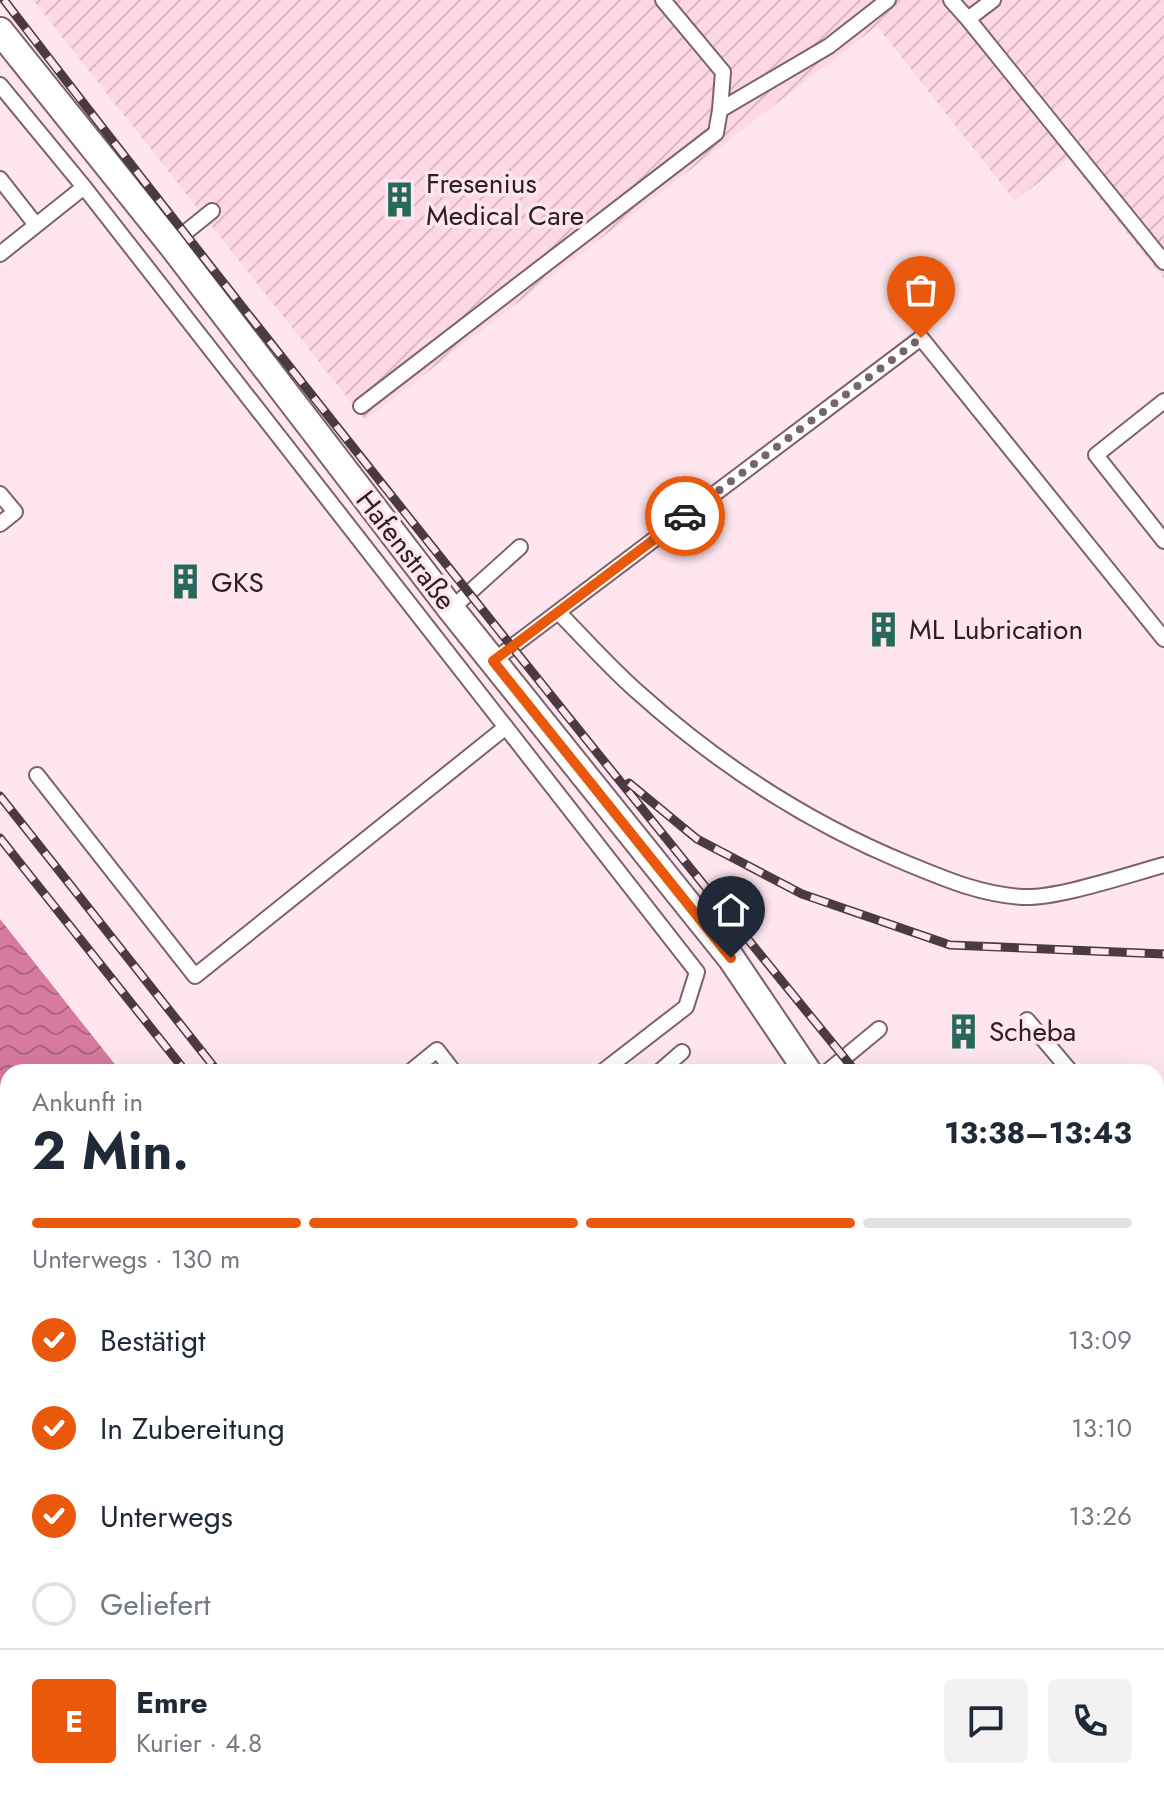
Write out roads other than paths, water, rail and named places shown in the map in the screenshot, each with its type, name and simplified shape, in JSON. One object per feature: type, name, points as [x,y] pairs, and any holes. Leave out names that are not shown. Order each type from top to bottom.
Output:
[{"type":"street","name":"Hafenstraße","points":[[8,40],[171,244],[451,609],[731,958],[803,1064]]},
{"type":"lane","points":[[361,406],[716,133],[723,72],[663,0]]},
{"type":"lane","points":[[720,110],[829,46],[888,0]]},
{"type":"lane","points":[[951,0],[1164,262]]},
{"type":"lane","points":[[968,19],[993,0]]},
{"type":"lane","points":[[0,85],[84,187],[697,972],[686,1007],[612,1064]]},
{"type":"lane","points":[[0,179],[36,225]]},
{"type":"lane","points":[[0,254],[84,187]]},
{"type":"lane","points":[[171,244],[212,211]]},
{"type":"lane","points":[[493,661],[921,338],[1164,639]]},
{"type":"lane","points":[[1164,401],[1096,455],[1164,541]]},
{"type":"lane","points":[[0,494],[15,512],[0,524]]},
{"type":"lane","points":[[451,609],[520,547]]},
{"type":"lane","points":[[558,612],[639,693],[713,754],[773,795],[866,847],[968,889],[1024,897],[1062,892],[1164,865]]},
{"type":"lane","points":[[37,775],[195,976],[506,727]]},
{"type":"lane","points":[[1027,1020],[1064,1064]]},
{"type":"lane","points":[[837,1064],[879,1029]]},
{"type":"lane","points":[[420,1064],[437,1050],[448,1064]]},
{"type":"lane","points":[[668,1064],[682,1052]]},
{"type":"water","points":[[0,919],[115,1064],[0,1064]]},
{"type":"railway","points":[[4,0],[426,539],[850,1064]]},
{"type":"railway","points":[[629,783],[697,839],[802,894],[950,945],[1164,954]]},
{"type":"railway","points":[[0,796],[212,1064]]},
{"type":"railway","points":[[0,838],[180,1064]]},
{"type":"place","name":"Fresenius Medical Care","points":[[400,199]]},
{"type":"place","name":"GKS","points":[[185,582]]},
{"type":"place","name":"ML Lubrication","points":[[883,629]]},
{"type":"place","name":"Scheba","points":[[963,1031]]}]
